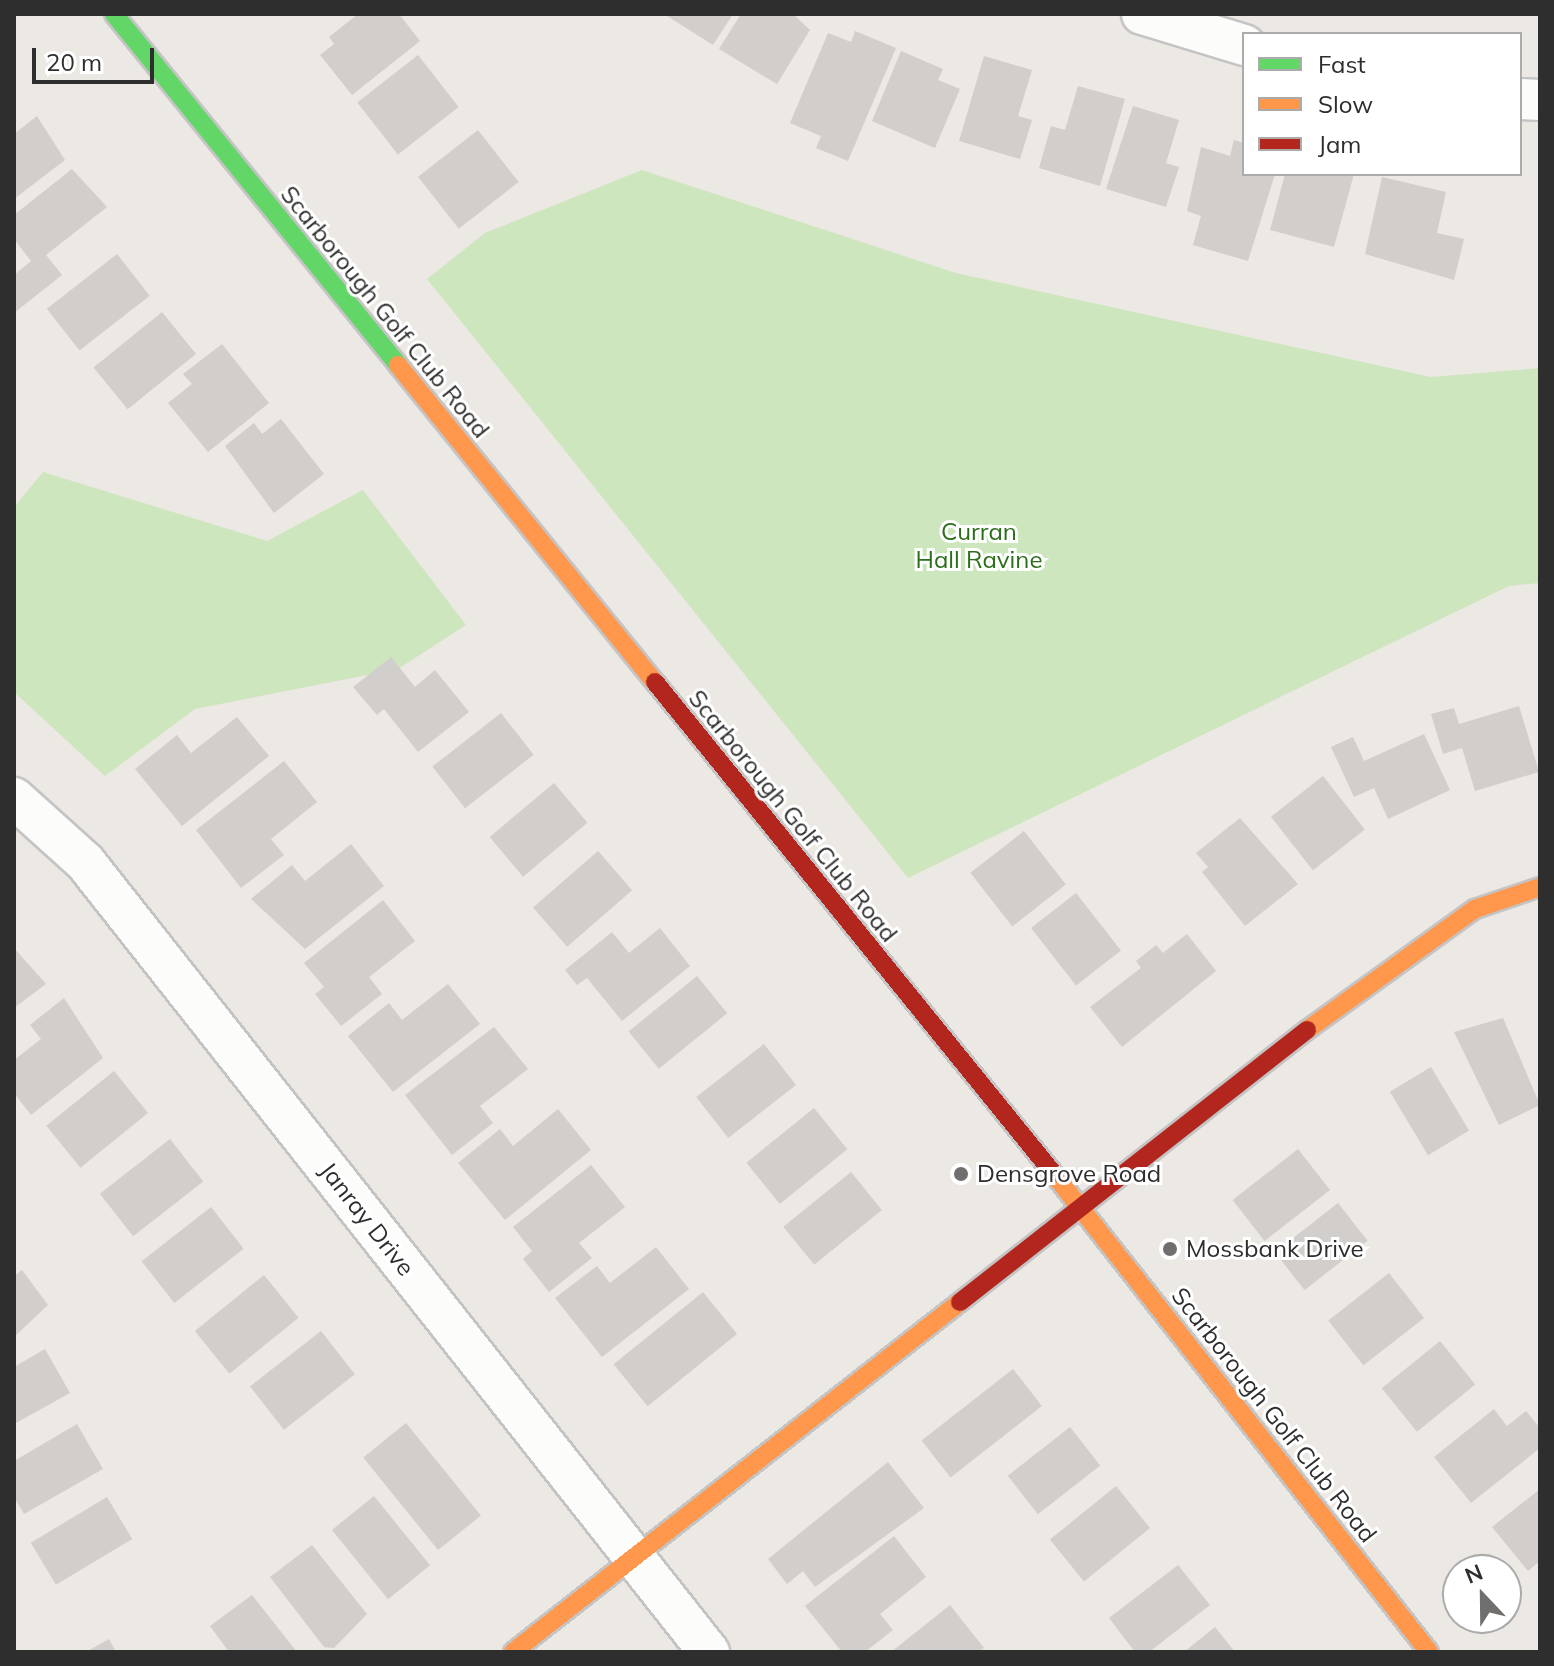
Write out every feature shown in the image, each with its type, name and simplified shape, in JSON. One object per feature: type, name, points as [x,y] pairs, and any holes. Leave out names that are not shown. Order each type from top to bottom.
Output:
[{"type":"street","name":"Scarborough Golf Club Road","points":[[114,14],[1078,1204],[1429,1652]]},
{"type":"street","points":[[1142,14],[1242,44]]},
{"type":"street","name":"Janray Drive","points":[[14,798],[85,862],[709,1652]]},
{"type":"street","points":[[513,1652],[1078,1204],[1399,958],[1475,909],[1540,887]]},
{"type":"green space","name":"Curran Hall Ravine","points":[[642,170],[956,273],[1431,377],[1540,368],[1540,583],[1509,586],[908,878],[427,279],[485,233]]},
{"type":"green space","points":[[43,472],[267,541],[363,490],[466,625],[398,669],[195,709],[105,776],[14,692],[14,507]]},
{"type":"building","points":[[358,14],[399,14],[420,41],[352,95],[320,55],[334,44],[329,37]]},
{"type":"building","points":[[664,14],[733,14],[713,45]]},
{"type":"building","points":[[741,14],[793,14],[810,30],[777,84],[719,49]]},
{"type":"building","points":[[855,31],[896,48],[848,161],[816,148],[821,136],[790,123],[828,33],[851,42]]},
{"type":"building","points":[[901,51],[943,69],[938,80],[960,89],[935,148],[872,121]]},
{"type":"building","points":[[418,55],[459,107],[398,154],[357,102]]},
{"type":"building","points":[[984,56],[1032,70],[1018,116],[1032,120],[1020,159],[959,141]]},
{"type":"building","points":[[1078,86],[1125,99],[1100,186],[1039,168],[1051,126],[1065,130]]},
{"type":"building","points":[[1133,106],[1179,120],[1166,163],[1179,167],[1166,207],[1106,189]]},
{"type":"building","points":[[37,116],[65,160],[14,199],[14,134]]},
{"type":"building","points":[[478,130],[519,182],[459,229],[418,177]]},
{"type":"building","points":[[1234,140],[1242,142],[1242,176],[1274,176],[1248,261],[1193,245],[1201,216],[1187,211],[1201,147],[1230,156]]},
{"type":"building","points":[[72,169],[107,207],[46,255],[62,275],[14,313],[14,275],[31,261],[14,239],[14,215]]},
{"type":"building","points":[[1284,176],[1353,176],[1334,247],[1270,230]]},
{"type":"building","points":[[1382,177],[1446,192],[1437,233],[1464,239],[1454,280],[1365,254]]},
{"type":"building","points":[[117,254],[150,296],[79,351],[47,309]]},
{"type":"building","points":[[162,312],[196,354],[128,409],[94,367]]},
{"type":"building","points":[[222,344],[269,403],[208,452],[168,403],[192,384],[183,374]]},
{"type":"building","points":[[281,419],[324,474],[274,513],[225,446],[254,423],[262,434]]},
{"type":"building","points":[[391,657],[415,687],[435,670],[469,712],[418,752],[384,709],[377,715],[353,687]]},
{"type":"building","points":[[1519,706],[1539,772],[1475,791],[1462,748],[1443,754],[1431,714],[1454,708],[1459,724]]},
{"type":"building","points":[[501,713],[534,755],[465,808],[432,767]]},
{"type":"building","points":[[237,717],[269,756],[182,826],[135,769],[177,735],[191,753]]},
{"type":"building","points":[[1424,734],[1450,790],[1388,819],[1374,788],[1354,797],[1331,747],[1353,737],[1364,761]]},
{"type":"building","points":[[284,761],[317,802],[271,839],[284,855],[241,888],[196,830]]},
{"type":"building","points":[[1323,776],[1365,830],[1313,870],[1271,817]]},
{"type":"building","points":[[554,783],[587,823],[523,877],[490,837]]},
{"type":"building","points":[[1240,818],[1298,884],[1245,926],[1202,872],[1208,867],[1196,853]]},
{"type":"building","points":[[1024,831],[1066,885],[1012,926],[970,873]]},
{"type":"building","points":[[351,844],[384,886],[305,949],[251,899],[292,865],[305,881]]},
{"type":"building","points":[[598,851],[632,890],[567,947],[533,907]]},
{"type":"building","points":[[1076,893],[1121,951],[1076,986],[1031,928]]},
{"type":"building","points":[[383,900],[415,941],[369,977],[382,994],[341,1026],[315,994],[324,987],[304,963]]},
{"type":"building","points":[[660,928],[690,966],[622,1021],[587,978],[577,985],[565,970],[612,932],[629,953]]},
{"type":"building","points":[[1187,934],[1216,971],[1122,1047],[1090,1007],[1141,968],[1136,961],[1156,945],[1163,953]]},
{"type":"building","points":[[14,948],[46,984],[14,1008]]},
{"type":"building","points":[[697,976],[727,1013],[659,1069],[629,1031]]},
{"type":"building","points":[[448,984],[480,1024],[393,1092],[348,1036],[389,1003],[402,1020]]},
{"type":"building","points":[[64,998],[103,1058],[31,1115],[14,1093],[14,1060],[41,1039],[30,1025]]},
{"type":"building","points":[[1503,1018],[1540,1105],[1499,1125],[1454,1032]]},
{"type":"building","points":[[494,1027],[528,1069],[480,1106],[493,1123],[452,1155],[405,1095]]},
{"type":"building","points":[[764,1044],[796,1085],[728,1138],[696,1097]]},
{"type":"building","points":[[1431,1067],[1469,1130],[1428,1155],[1390,1092]]},
{"type":"building","points":[[114,1071],[148,1113],[80,1168],[46,1126]]},
{"type":"building","points":[[814,1108],[847,1149],[780,1204],[746,1163]]},
{"type":"building","points":[[558,1109],[591,1150],[505,1220],[458,1163],[500,1129],[513,1146]]},
{"type":"building","points":[[170,1139],[203,1182],[133,1236],[100,1194]]},
{"type":"building","points":[[1298,1149],[1330,1190],[1265,1241],[1233,1200]]},
{"type":"building","points":[[591,1165],[625,1207],[579,1243],[592,1258],[549,1292],[523,1259],[532,1251],[513,1227]]},
{"type":"building","points":[[851,1172],[882,1210],[814,1265],[783,1227]]},
{"type":"building","points":[[1338,1203],[1368,1241],[1305,1290],[1275,1252]]},
{"type":"building","points":[[211,1207],[244,1249],[174,1303],[142,1261]]},
{"type":"building","points":[[656,1247],[689,1289],[602,1357],[555,1298],[597,1266],[610,1283]]},
{"type":"building","points":[[22,1270],[48,1305],[14,1337],[14,1276]]},
{"type":"building","points":[[1389,1273],[1424,1318],[1363,1365],[1328,1320]]},
{"type":"building","points":[[264,1275],[299,1318],[229,1374],[195,1331]]},
{"type":"building","points":[[703,1292],[737,1334],[648,1406],[614,1364]]},
{"type":"building","points":[[321,1331],[355,1374],[284,1430],[250,1386]]},
{"type":"building","points":[[1440,1341],[1475,1385],[1417,1432],[1382,1388]]},
{"type":"building","points":[[45,1349],[70,1393],[14,1424],[14,1367]]},
{"type":"building","points":[[1013,1369],[1042,1406],[951,1477],[922,1440]]},
{"type":"building","points":[[1494,1409],[1507,1426],[1526,1411],[1540,1428],[1540,1448],[1471,1503],[1434,1457]]},
{"type":"building","points":[[406,1423],[481,1515],[438,1550],[363,1458]]},
{"type":"building","points":[[77,1424],[103,1469],[24,1514],[14,1497],[14,1461]]},
{"type":"building","points":[[1070,1427],[1100,1466],[1038,1514],[1008,1476]]},
{"type":"building","points":[[888,1462],[924,1508],[815,1587],[803,1571],[787,1584],[768,1559]]},
{"type":"building","points":[[1116,1486],[1150,1528],[1084,1581],[1050,1539]]},
{"type":"building","points":[[1540,1489],[1540,1561],[1528,1571],[1522,1564],[1522,1554],[1514,1554],[1492,1527]]},
{"type":"building","points":[[374,1496],[430,1565],[388,1599],[332,1530]]},
{"type":"building","points":[[107,1497],[132,1539],[56,1585],[31,1543]]},
{"type":"building","points":[[894,1536],[926,1577],[880,1614],[893,1630],[865,1652],[842,1652],[805,1606]]},
{"type":"building","points":[[312,1545],[367,1614],[334,1648],[324,1647],[270,1577]]},
{"type":"building","points":[[1178,1565],[1210,1605],[1149,1652],[1135,1652],[1109,1618]]},
{"type":"building","points":[[252,1595],[297,1652],[229,1652],[210,1626]]},
{"type":"building","points":[[950,1605],[984,1648],[978,1652],[891,1652]]},
{"type":"building","points":[[1215,1627],[1235,1652],[1184,1652]]},
{"type":"building","points":[[109,1639],[116,1652],[86,1652]]},
{"type":"traffic: fast","points":[[114,14],[398,365]]},
{"type":"traffic: slow","points":[[398,365],[655,682]]},
{"type":"traffic: slow","points":[[1307,1030],[1475,909],[1540,887]]},
{"type":"traffic: slow","points":[[1053,1173],[1429,1652]]},
{"type":"traffic: slow","points":[[513,1652],[960,1302]]},
{"type":"traffic: jam","points":[[655,682],[1053,1173]]},
{"type":"traffic: jam","points":[[960,1302],[1307,1030]]},
{"type":"place","name":"Densgrove Road","points":[[961,1174]]},
{"type":"place","name":"Mossbank Drive","points":[[1170,1249]]}]
